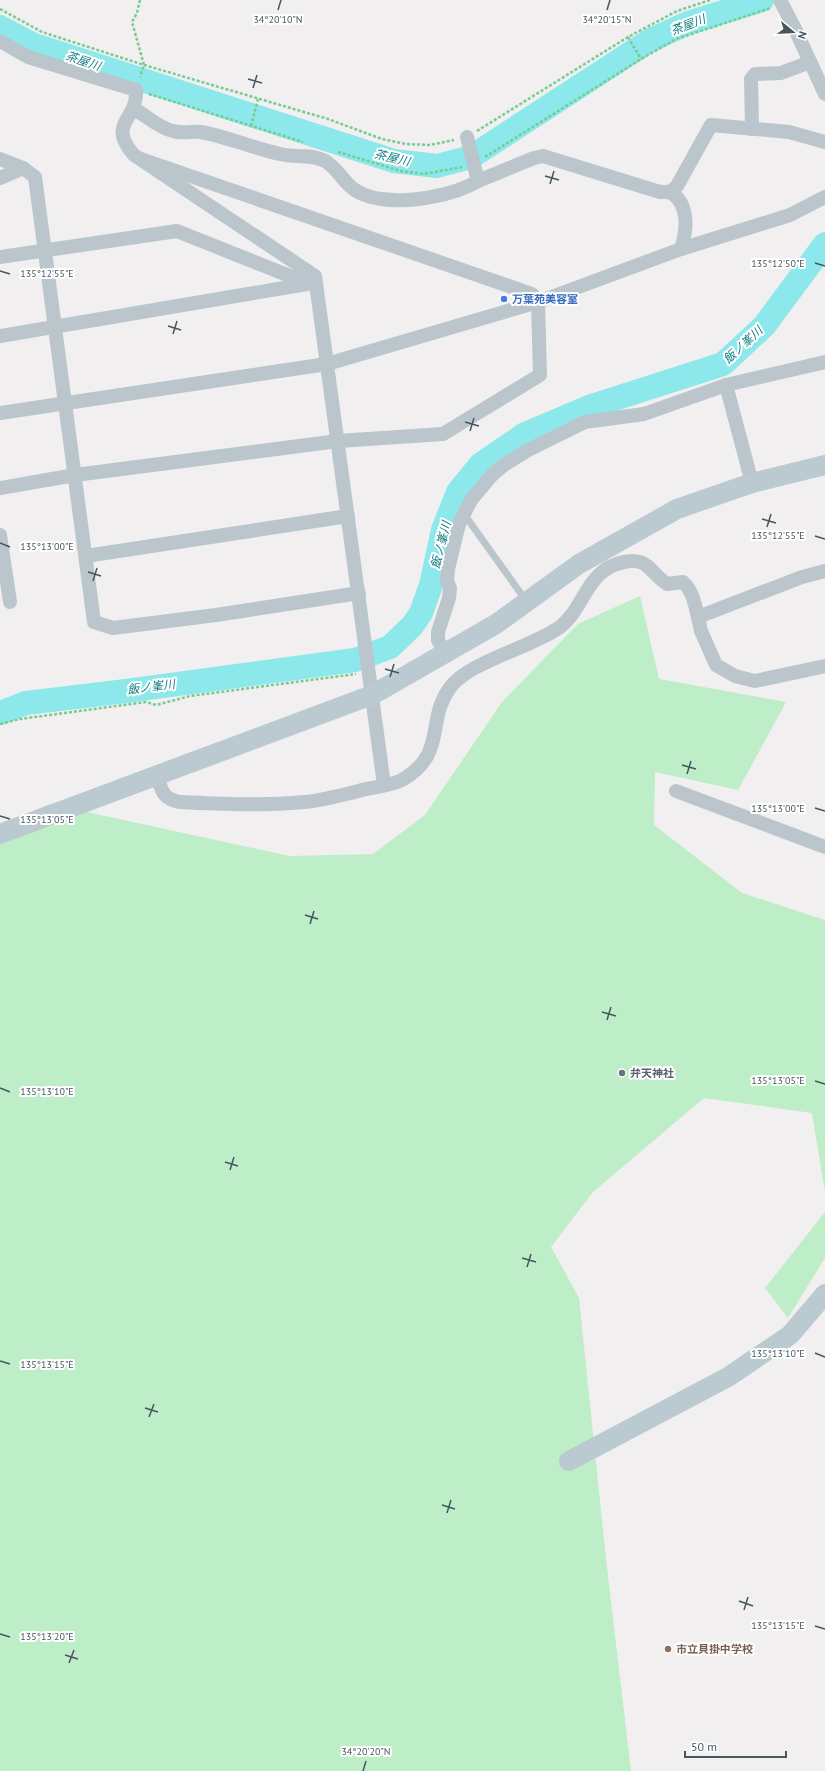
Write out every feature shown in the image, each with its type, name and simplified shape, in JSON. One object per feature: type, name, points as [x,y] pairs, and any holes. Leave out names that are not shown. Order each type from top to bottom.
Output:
[{"type":"street","points":[[781,2],[825,94]]},
{"type":"street","points":[[0,41],[28,57],[136,90],[137,101],[134,109],[123,126],[122,137],[130,151],[311,280],[327,364],[384,785]]},
{"type":"street","points":[[752,129],[751,79],[755,74],[781,72],[810,62]]},
{"type":"street","points":[[134,109],[149,117],[160,126],[174,132],[199,132],[282,155],[310,156],[324,160],[339,171],[351,187],[365,195],[381,199],[425,198],[449,194],[534,158],[543,156],[660,192],[670,192],[678,197],[682,202],[686,224],[685,236],[681,249]]},
{"type":"street","points":[[670,192],[677,186],[711,125],[789,132],[825,142]]},
{"type":"street","points":[[467,137],[478,181]]},
{"type":"street","points":[[0,159],[23,168],[35,177],[94,622],[113,628],[216,615],[358,593]]},
{"type":"street","points":[[0,488],[75,475],[338,441],[443,434],[540,375],[538,302],[532,294],[141,159]]},
{"type":"street","points":[[0,178],[23,168]]},
{"type":"street","points":[[0,413],[327,364],[538,302],[681,249],[790,215],[825,197]]},
{"type":"street","points":[[0,257],[177,231],[311,280]]},
{"type":"street","points":[[0,336],[54,328],[311,280]]},
{"type":"street","points":[[445,653],[438,640],[438,632],[449,598],[450,588],[447,581],[448,569],[463,513],[475,494],[504,464],[528,450],[585,422],[644,414],[726,385],[825,362]]},
{"type":"street","points":[[726,385],[752,483]]},
{"type":"street","points":[[0,834],[372,695],[496,624],[579,564],[677,509],[752,483],[825,465]]},
{"type":"street","points":[[86,556],[348,516]]},
{"type":"street","points":[[0,535],[2,568],[10,602]]},
{"type":"street","points":[[157,775],[163,794],[169,800],[179,802],[250,805],[305,802],[400,781],[411,774],[426,760],[432,745],[441,706],[449,689],[473,669],[525,646],[561,626],[572,614],[590,585],[600,573],[622,562],[637,560],[649,566],[667,584],[683,582],[687,586],[694,600],[701,631],[716,665],[735,676],[755,681],[825,666]]},
{"type":"street","points":[[698,617],[802,577],[825,571]]},
{"type":"street","points":[[676,791],[825,847]]},
{"type":"street","points":[[569,1461],[728,1377],[790,1335],[825,1294]]},
{"type":"lane","points":[[463,513],[527,602]]},
{"type":"path","points":[[140,0],[137,13],[132,22],[144,66]]},
{"type":"path","points":[[0,9],[42,32],[144,66],[328,119],[382,139],[406,144],[430,145],[467,137],[496,121],[628,37],[677,11],[710,0]]},
{"type":"path","points":[[333,151],[402,171],[424,174],[473,164],[508,144],[641,59],[688,34],[781,2]]},
{"type":"path","points":[[628,37],[641,59]]},
{"type":"path","points":[[136,90],[310,144]]},
{"type":"path","points":[[251,126],[258,99]]},
{"type":"path","points":[[0,724],[20,719],[146,702],[156,704],[190,696],[369,672]]},
{"type":"green space","points":[[640,596],[659,679],[786,702],[738,790],[655,772],[654,825],[742,893],[825,920],[825,1193],[812,1113],[704,1098],[593,1192],[551,1247],[579,1298],[606,1559],[631,1771],[0,1771],[0,825],[50,804],[290,856],[373,854],[425,815],[502,702],[578,624]]},
{"type":"green space","points":[[825,1212],[825,1258],[788,1318],[765,1288]]},
{"type":"waterway","name":"茶屋川","points":[[0,27],[34,45],[394,161],[437,166],[471,157],[649,41],[688,23],[762,0]]},
{"type":"waterway","name":"飯ノ峯川","points":[[0,713],[26,703],[355,660],[390,647],[412,626],[421,613],[431,585],[443,530],[458,492],[480,465],[525,434],[589,407],[723,364],[764,326],[825,244]]},
{"type":"place","name":"万葉苑美容室","points":[[504,299]]},
{"type":"place","name":"弁天神社","points":[[622,1073]]},
{"type":"place","name":"市立貝掛中学校","points":[[668,1649]]}]
